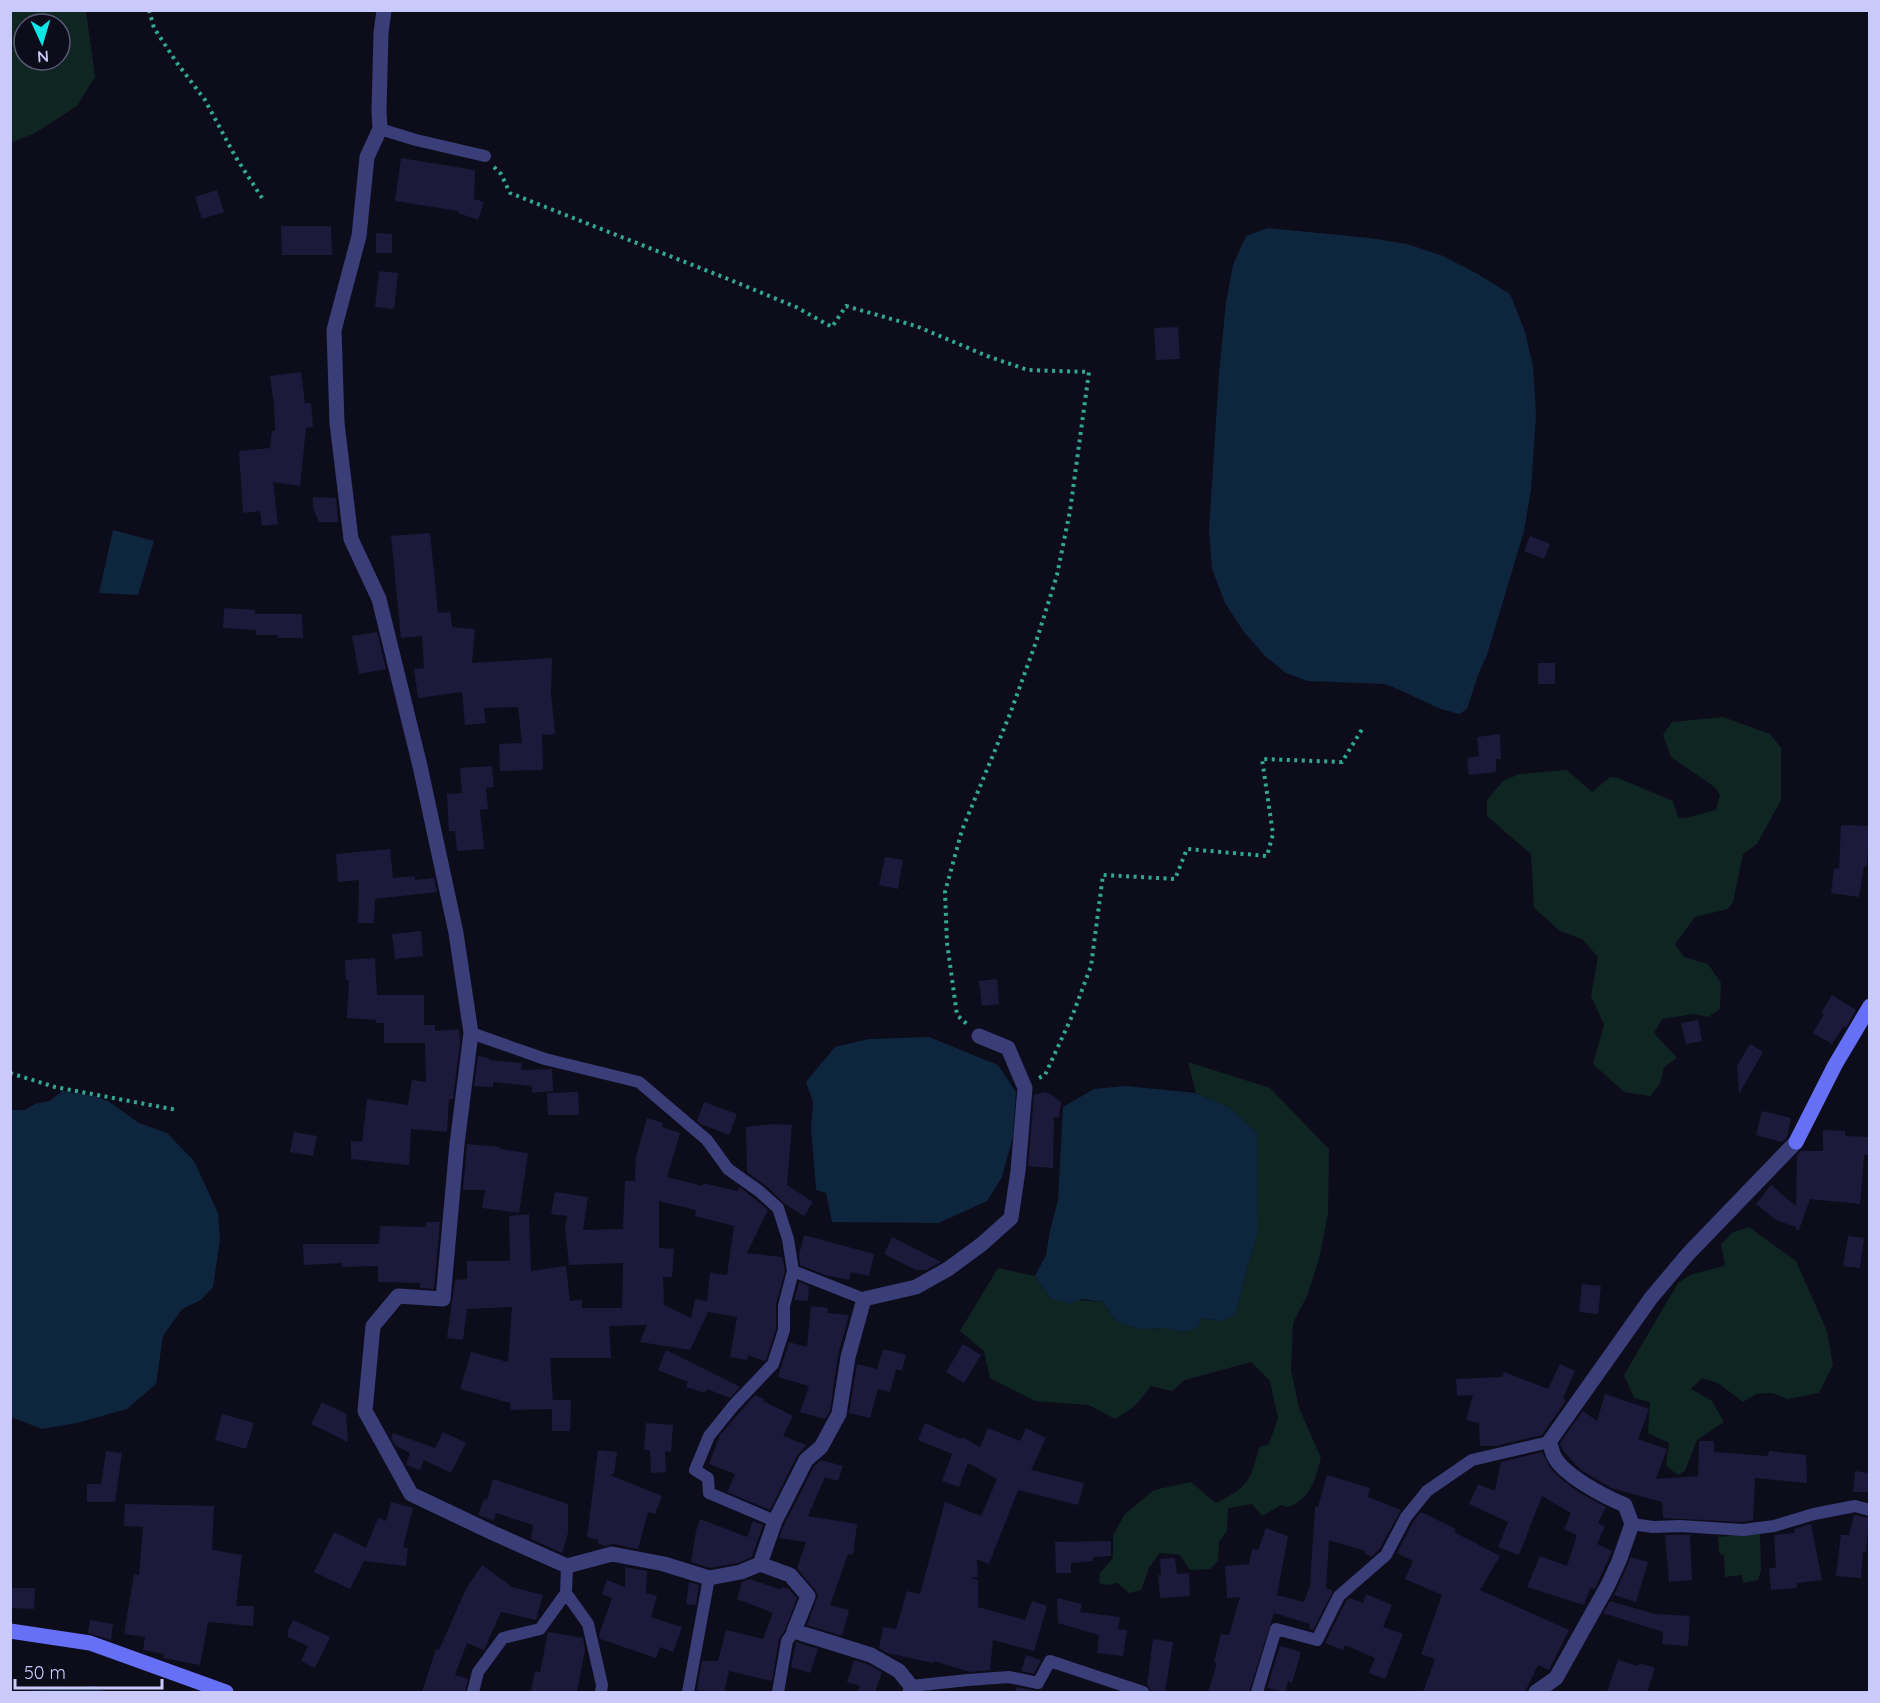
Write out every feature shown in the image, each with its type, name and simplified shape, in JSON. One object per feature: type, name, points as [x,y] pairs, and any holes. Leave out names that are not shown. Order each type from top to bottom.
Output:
[{"type":"main road","points":[[1796,1142],[1835,1065],[1869,1006]]},
{"type":"main road","points":[[10,1631],[90,1643],[226,1692]]},
{"type":"street","points":[[384,10],[378,111],[380,129],[367,157],[359,236],[334,330],[337,423],[351,539],[380,599],[418,755],[456,933],[471,1033],[457,1144],[443,1299],[398,1296],[373,1326],[365,1410],[411,1494],[567,1566],[612,1554],[664,1564],[709,1578],[741,1572],[760,1564],[790,1575],[808,1596],[794,1631],[871,1655],[899,1671],[910,1689]]},
{"type":"street","points":[[760,1564],[775,1521],[806,1460],[821,1447],[839,1414],[848,1358],[864,1299],[916,1287],[956,1263],[1011,1218],[1018,1171],[1025,1088],[1008,1048],[979,1036]]},
{"type":"street","points":[[1536,1692],[1556,1678],[1608,1585],[1632,1524],[1625,1506],[1598,1493],[1575,1477],[1554,1458],[1549,1442],[1651,1298],[1688,1254],[1796,1142]]},
{"type":"lane","points":[[380,129],[484,156]]},
{"type":"lane","points":[[471,1033],[545,1059],[639,1082],[707,1140],[728,1169],[778,1208],[788,1239],[793,1271],[784,1306],[784,1330],[773,1364],[734,1405],[709,1436],[695,1470],[708,1478],[709,1493],[775,1521]]},
{"type":"lane","points":[[793,1271],[864,1299]]},
{"type":"lane","points":[[1257,1692],[1276,1629],[1317,1640],[1339,1596],[1386,1555],[1406,1517],[1427,1491],[1472,1460],[1549,1442]]},
{"type":"lane","points":[[1632,1524],[1743,1530],[1774,1526],[1814,1514],[1855,1506],[1869,1510]]},
{"type":"lane","points":[[567,1566],[567,1593],[588,1624],[602,1684],[601,1692]]},
{"type":"lane","points":[[688,1692],[709,1578]]},
{"type":"lane","points":[[473,1692],[478,1672],[503,1638],[540,1629],[567,1593]]},
{"type":"lane","points":[[778,1692],[787,1641],[794,1631]]},
{"type":"lane","points":[[910,1689],[968,1680],[1009,1677],[1038,1683],[1050,1661],[1143,1692]]},
{"type":"path","points":[[149,10],[154,28],[205,100],[235,156],[262,198]]},
{"type":"path","points":[[484,156],[501,174],[510,193],[796,307],[832,327],[846,306],[916,326],[987,356],[1029,369],[1089,372],[1070,511],[1057,575],[1010,714],[962,830],[945,892],[947,943],[957,1015],[979,1036]]},
{"type":"path","points":[[1025,1088],[1045,1075],[1073,1014],[1091,966],[1103,874],[1175,879],[1187,849],[1267,856],[1273,834],[1262,759],[1342,762],[1364,726]]},
{"type":"path","points":[[10,1073],[55,1087],[177,1110]]},
{"type":"green space","points":[[11,10],[86,11],[95,77],[77,106],[35,133],[11,143]]},
{"type":"green space","points":[[1723,717],[1770,734],[1781,748],[1781,800],[1757,844],[1743,854],[1733,902],[1728,909],[1695,917],[1675,944],[1684,957],[1708,964],[1721,983],[1720,1009],[1708,1017],[1694,1014],[1662,1019],[1654,1033],[1677,1058],[1664,1067],[1660,1084],[1650,1096],[1624,1092],[1593,1064],[1604,1025],[1591,996],[1598,957],[1582,939],[1560,931],[1534,908],[1531,854],[1487,816],[1487,800],[1503,781],[1519,774],[1567,770],[1592,792],[1610,777],[1618,778],[1673,801],[1678,817],[1686,818],[1716,810],[1720,795],[1716,788],[1671,757],[1663,735],[1672,722]]},
{"type":"green space","points":[[1188,1062],[1270,1088],[1329,1149],[1328,1213],[1320,1255],[1308,1294],[1293,1323],[1291,1370],[1299,1408],[1321,1458],[1311,1488],[1296,1504],[1288,1507],[1281,1505],[1262,1516],[1252,1504],[1228,1508],[1227,1531],[1219,1542],[1218,1561],[1210,1569],[1190,1570],[1180,1555],[1159,1553],[1149,1568],[1141,1590],[1129,1593],[1117,1583],[1107,1585],[1099,1583],[1100,1573],[1113,1558],[1113,1536],[1124,1515],[1154,1490],[1191,1482],[1216,1503],[1241,1487],[1250,1476],[1259,1447],[1269,1444],[1278,1418],[1270,1381],[1251,1362],[1185,1380],[1172,1391],[1151,1386],[1135,1406],[1115,1419],[1089,1405],[1035,1401],[990,1378],[984,1351],[960,1331],[998,1268],[1035,1276],[1050,1298],[1103,1302],[1117,1322],[1141,1329],[1164,1328],[1185,1332],[1201,1318],[1221,1321],[1235,1315],[1258,1230],[1257,1134],[1230,1108],[1196,1093]]},
{"type":"green space","points":[[1749,1227],[1796,1261],[1827,1331],[1833,1365],[1819,1393],[1788,1399],[1772,1393],[1756,1394],[1743,1402],[1718,1383],[1702,1378],[1691,1389],[1712,1401],[1724,1422],[1697,1440],[1685,1471],[1678,1475],[1666,1466],[1669,1443],[1648,1433],[1650,1402],[1634,1398],[1624,1375],[1678,1283],[1692,1274],[1725,1266],[1721,1244],[1733,1232]]},
{"type":"green space","points":[[1760,1533],[1761,1570],[1758,1580],[1743,1583],[1742,1575],[1725,1577],[1724,1555],[1719,1553],[1718,1537]]},
{"type":"water","points":[[1268,228],[1370,238],[1407,244],[1443,256],[1510,294],[1525,332],[1533,366],[1536,415],[1531,490],[1524,531],[1487,655],[1467,709],[1459,714],[1438,708],[1385,684],[1308,681],[1286,673],[1265,656],[1244,632],[1225,603],[1212,569],[1209,530],[1226,302],[1233,265],[1246,236]]},
{"type":"water","points":[[113,530],[154,541],[138,595],[99,593]]},
{"type":"water","points":[[929,1037],[998,1065],[1016,1092],[1013,1136],[1002,1177],[987,1201],[939,1223],[832,1222],[826,1193],[816,1190],[811,1128],[813,1102],[806,1082],[835,1047],[869,1039]]},
{"type":"water","points":[[1125,1086],[1196,1093],[1230,1108],[1257,1133],[1258,1230],[1235,1315],[1221,1321],[1202,1318],[1197,1328],[1184,1332],[1164,1328],[1141,1329],[1117,1322],[1103,1302],[1082,1299],[1071,1304],[1050,1298],[1035,1276],[1046,1255],[1058,1200],[1063,1107],[1094,1089]]},
{"type":"water","points":[[62,1091],[94,1096],[108,1101],[139,1123],[167,1133],[194,1161],[218,1213],[220,1240],[213,1287],[201,1300],[182,1309],[163,1336],[156,1384],[127,1409],[77,1423],[42,1429],[11,1417],[11,1110],[25,1110],[35,1104],[50,1101]]},
{"type":"water","points":[[95,1686],[106,1692],[11,1692]]},
{"type":"building","points":[[401,158],[475,170],[474,199],[484,202],[478,220],[458,213],[459,211],[395,201]]},
{"type":"building","points":[[217,190],[224,212],[202,219],[195,197]]},
{"type":"building","points":[[281,226],[331,226],[332,255],[282,255]]},
{"type":"building","points":[[376,233],[392,234],[392,253],[376,253]]},
{"type":"building","points":[[379,271],[398,273],[394,309],[375,307]]},
{"type":"building","points":[[1178,327],[1180,359],[1156,360],[1154,328]]},
{"type":"building","points":[[301,372],[305,403],[311,403],[313,427],[306,428],[300,486],[273,482],[278,524],[262,526],[260,511],[243,513],[239,451],[270,448],[272,431],[275,431],[270,376]]},
{"type":"building","points":[[313,497],[336,498],[338,522],[319,522],[313,508]]},
{"type":"building","points":[[430,533],[438,613],[450,612],[452,627],[475,629],[472,663],[552,658],[551,694],[555,734],[542,735],[543,770],[500,771],[499,744],[522,743],[518,707],[484,708],[486,723],[465,725],[462,692],[418,698],[414,669],[424,668],[422,636],[401,638],[391,536]]},
{"type":"building","points":[[1530,536],[1550,544],[1544,559],[1524,551]]},
{"type":"building","points":[[224,608],[255,610],[255,614],[302,614],[303,638],[278,638],[278,635],[256,635],[256,630],[223,628]]},
{"type":"building","points":[[377,632],[386,669],[359,674],[352,636]]},
{"type":"building","points":[[1538,663],[1555,663],[1555,684],[1538,684]]},
{"type":"building","points":[[1500,734],[1501,759],[1496,759],[1496,772],[1469,775],[1467,758],[1479,756],[1477,737]]},
{"type":"building","points":[[492,766],[494,787],[486,788],[488,809],[480,810],[484,849],[457,851],[455,831],[449,831],[447,794],[462,793],[460,768]]},
{"type":"building","points":[[1841,825],[1869,826],[1867,866],[1864,866],[1859,897],[1831,893],[1834,868],[1839,869]]},
{"type":"building","points":[[390,849],[393,878],[415,876],[415,880],[434,878],[437,892],[375,899],[374,923],[358,923],[359,880],[338,882],[336,854]]},
{"type":"building","points":[[885,857],[903,860],[898,889],[879,885]]},
{"type":"building","points":[[421,931],[423,956],[395,959],[392,934]]},
{"type":"building","points":[[375,958],[377,995],[424,995],[424,1025],[435,1025],[435,1031],[459,1029],[460,1043],[453,1099],[449,1099],[447,1132],[411,1129],[409,1165],[351,1159],[351,1141],[362,1142],[367,1099],[408,1105],[412,1080],[426,1082],[425,1043],[384,1043],[384,1023],[376,1023],[376,1020],[347,1018],[349,980],[346,980],[345,960]]},
{"type":"building","points":[[997,979],[999,1004],[982,1006],[979,981]]},
{"type":"building","points":[[1832,995],[1856,1010],[1846,1028],[1843,1027],[1832,1044],[1813,1033]]},
{"type":"building","points":[[1698,1020],[1702,1041],[1686,1044],[1681,1023]]},
{"type":"building","points":[[1750,1044],[1763,1052],[1739,1094],[1737,1066]]},
{"type":"building","points":[[478,1056],[489,1058],[489,1060],[522,1063],[521,1070],[552,1069],[553,1091],[532,1093],[532,1086],[493,1082],[493,1087],[474,1086]]},
{"type":"building","points":[[578,1092],[579,1115],[548,1115],[547,1093]]},
{"type":"building","points":[[1043,1092],[1061,1102],[1059,1118],[1054,1117],[1053,1168],[1028,1166],[1034,1095]]},
{"type":"building","points":[[704,1102],[737,1114],[729,1135],[697,1121]]},
{"type":"building","points":[[1762,1111],[1791,1118],[1787,1137],[1782,1142],[1756,1135]]},
{"type":"building","points":[[647,1118],[663,1123],[662,1127],[680,1133],[667,1177],[737,1191],[740,1187],[768,1210],[747,1253],[782,1257],[785,1271],[776,1304],[776,1329],[766,1360],[748,1355],[747,1360],[730,1357],[737,1317],[708,1312],[690,1350],[640,1342],[647,1325],[609,1326],[611,1358],[550,1358],[553,1402],[553,1400],[571,1400],[570,1431],[552,1431],[552,1409],[511,1410],[510,1403],[460,1389],[471,1352],[508,1362],[512,1307],[467,1309],[463,1340],[447,1338],[455,1280],[467,1279],[467,1261],[510,1261],[509,1216],[529,1214],[531,1271],[566,1266],[570,1301],[582,1300],[582,1308],[622,1308],[623,1263],[569,1265],[565,1226],[567,1216],[551,1214],[555,1192],[588,1197],[583,1230],[623,1229],[625,1181],[635,1181],[636,1157]],"holes":[[[659,1201],[696,1210],[695,1216],[734,1226],[727,1275],[710,1273],[707,1301],[695,1299],[691,1318],[664,1305],[663,1277],[672,1277],[674,1249],[659,1248]]]},
{"type":"building","points":[[792,1125],[787,1185],[813,1202],[804,1216],[785,1204],[747,1172],[746,1127]]},
{"type":"building","points":[[1823,1130],[1845,1131],[1845,1136],[1869,1137],[1869,1155],[1864,1155],[1860,1204],[1810,1199],[1799,1230],[1796,1230],[1796,1227],[1776,1220],[1756,1204],[1771,1185],[1796,1206],[1797,1155],[1801,1151],[1823,1151]]},
{"type":"building","points":[[294,1132],[317,1136],[313,1156],[290,1152]]},
{"type":"building","points":[[467,1144],[500,1147],[500,1149],[528,1153],[519,1213],[482,1208],[485,1190],[463,1190]]},
{"type":"building","points":[[426,1222],[440,1222],[434,1289],[420,1288],[420,1283],[378,1282],[378,1266],[342,1267],[342,1263],[304,1265],[303,1244],[379,1244],[380,1226],[426,1227]]},
{"type":"building","points":[[804,1235],[874,1254],[869,1276],[851,1272],[849,1280],[825,1275],[800,1265],[799,1255]]},
{"type":"building","points":[[1848,1236],[1864,1238],[1860,1268],[1843,1266]]},
{"type":"building","points":[[892,1237],[941,1262],[926,1270],[916,1270],[884,1254]]},
{"type":"building","points":[[799,1282],[809,1286],[808,1301],[794,1300]]},
{"type":"building","points":[[1582,1284],[1601,1286],[1598,1314],[1579,1312]]},
{"type":"building","points":[[811,1306],[828,1308],[827,1313],[849,1315],[838,1355],[830,1411],[825,1419],[800,1412],[809,1386],[778,1377],[789,1342],[807,1347]]},
{"type":"building","points":[[963,1344],[981,1355],[964,1383],[946,1372]]},
{"type":"building","points":[[883,1349],[906,1355],[902,1371],[896,1369],[890,1392],[878,1389],[870,1418],[849,1413],[857,1364],[877,1369]]},
{"type":"building","points":[[666,1350],[740,1387],[730,1398],[707,1389],[705,1393],[686,1387],[688,1382],[658,1370]]},
{"type":"building","points":[[1560,1364],[1575,1371],[1563,1398],[1566,1400],[1542,1435],[1496,1446],[1480,1446],[1479,1423],[1466,1420],[1473,1395],[1457,1396],[1456,1379],[1502,1377],[1504,1372],[1548,1389]]},
{"type":"building","points":[[1605,1394],[1649,1409],[1638,1439],[1667,1449],[1656,1479],[1698,1476],[1699,1441],[1714,1441],[1714,1452],[1768,1456],[1769,1451],[1806,1455],[1807,1483],[1755,1478],[1753,1520],[1743,1522],[1663,1518],[1662,1502],[1611,1488],[1581,1470],[1563,1451],[1560,1443],[1583,1411],[1597,1421]]},
{"type":"building","points":[[755,1395],[793,1416],[783,1436],[806,1445],[797,1456],[770,1510],[727,1492],[735,1474],[709,1464],[720,1435]]},
{"type":"building","points":[[322,1402],[346,1414],[348,1442],[311,1424]]},
{"type":"building","points":[[222,1414],[254,1423],[246,1449],[215,1440]]},
{"type":"building","points":[[646,1423],[673,1425],[671,1452],[665,1451],[666,1472],[651,1473],[650,1450],[644,1450]]},
{"type":"building","points":[[925,1423],[961,1439],[962,1437],[980,1447],[988,1428],[1020,1441],[1026,1428],[1046,1438],[1031,1470],[1084,1483],[1078,1505],[1018,1490],[989,1564],[977,1559],[978,1577],[970,1578],[978,1580],[978,1607],[1025,1620],[1032,1601],[1047,1606],[1034,1651],[993,1640],[990,1670],[970,1672],[934,1661],[933,1663],[887,1653],[879,1648],[883,1627],[896,1629],[907,1591],[920,1594],[945,1502],[981,1516],[997,1479],[968,1463],[959,1487],[942,1481],[952,1454],[918,1440]]},
{"type":"building","points":[[443,1432],[466,1443],[451,1473],[424,1460],[420,1470],[406,1465],[410,1453],[395,1445],[391,1438],[393,1433],[435,1448]]},
{"type":"building","points":[[598,1450],[617,1452],[614,1474],[610,1475],[662,1496],[655,1514],[648,1512],[638,1549],[614,1544],[605,1546],[597,1543],[599,1540],[587,1537]]},
{"type":"building","points":[[106,1451],[122,1453],[115,1502],[87,1502],[87,1484],[101,1484]]},
{"type":"building","points":[[1542,1452],[1551,1469],[1560,1478],[1580,1493],[1606,1507],[1598,1523],[1605,1526],[1597,1544],[1612,1551],[1595,1589],[1590,1588],[1584,1605],[1527,1587],[1540,1556],[1567,1566],[1577,1535],[1564,1529],[1571,1513],[1542,1496],[1519,1555],[1498,1547],[1508,1522],[1469,1504],[1478,1484],[1495,1491],[1501,1462]]},
{"type":"building","points":[[821,1460],[843,1466],[838,1481],[825,1477],[808,1516],[857,1524],[853,1555],[848,1554],[830,1605],[849,1610],[842,1636],[807,1625],[818,1595],[797,1568],[806,1542],[779,1538],[814,1466]]},
{"type":"building","points":[[1855,1471],[1869,1473],[1869,1492],[1853,1492]]},
{"type":"building","points":[[1327,1475],[1370,1488],[1368,1497],[1401,1510],[1379,1550],[1371,1557],[1365,1551],[1329,1540],[1326,1588],[1333,1591],[1313,1630],[1309,1629],[1310,1624],[1274,1613],[1249,1692],[1208,1692],[1217,1663],[1214,1662],[1221,1634],[1229,1635],[1240,1597],[1227,1598],[1225,1566],[1249,1564],[1252,1549],[1258,1550],[1266,1528],[1288,1536],[1277,1595],[1304,1602],[1310,1585],[1315,1507],[1318,1507]]},
{"type":"building","points":[[493,1479],[568,1504],[568,1533],[562,1553],[531,1539],[533,1525],[496,1513],[494,1521],[478,1515],[484,1499],[487,1500]]},
{"type":"building","points":[[391,1502],[413,1508],[403,1547],[408,1548],[406,1566],[364,1561],[350,1589],[314,1572],[334,1532],[366,1548],[378,1518],[386,1521]]},
{"type":"building","points":[[125,1504],[214,1506],[212,1550],[242,1555],[236,1606],[254,1606],[253,1626],[208,1622],[200,1665],[163,1658],[164,1654],[143,1650],[145,1637],[124,1634],[134,1574],[139,1575],[143,1527],[124,1526]]},
{"type":"building","points":[[1421,1512],[1456,1529],[1454,1532],[1500,1556],[1480,1590],[1569,1630],[1549,1670],[1538,1665],[1525,1692],[1423,1692],[1435,1659],[1421,1654],[1442,1595],[1405,1579],[1413,1561],[1397,1553],[1413,1522]]},
{"type":"building","points":[[1854,1515],[1869,1518],[1861,1578],[1836,1576],[1841,1535],[1849,1535]]},
{"type":"building","points":[[700,1519],[747,1537],[753,1521],[763,1525],[752,1557],[738,1563],[710,1568],[691,1562]]},
{"type":"building","points":[[1811,1524],[1822,1580],[1797,1583],[1797,1588],[1771,1590],[1769,1568],[1776,1568],[1774,1535],[1795,1533],[1794,1529]]},
{"type":"building","points":[[1665,1535],[1690,1535],[1692,1580],[1669,1582]]},
{"type":"building","points":[[1111,1541],[1111,1556],[1093,1557],[1093,1561],[1071,1563],[1071,1573],[1056,1573],[1055,1542]]},
{"type":"building","points":[[1631,1557],[1648,1562],[1636,1602],[1614,1595]]},
{"type":"building","points":[[1175,1558],[1177,1574],[1189,1573],[1190,1596],[1160,1598],[1158,1575],[1161,1575],[1160,1559]]},
{"type":"building","points":[[482,1565],[512,1587],[543,1595],[536,1620],[501,1612],[484,1650],[467,1643],[455,1675],[468,1679],[465,1692],[422,1692],[436,1649],[439,1650],[466,1589]]},
{"type":"building","points":[[625,1567],[647,1571],[646,1593],[657,1596],[651,1617],[682,1627],[673,1652],[660,1647],[656,1658],[600,1639],[599,1635],[612,1598],[602,1594],[607,1580],[625,1587]]},
{"type":"building","points":[[750,1579],[781,1590],[782,1587],[789,1589],[797,1598],[785,1630],[779,1639],[772,1681],[729,1671],[724,1692],[697,1690],[702,1661],[718,1661],[726,1630],[763,1639],[773,1613],[737,1599],[742,1582]]},
{"type":"building","points":[[689,1582],[699,1585],[696,1605],[686,1604]]},
{"type":"building","points":[[10,1588],[35,1588],[34,1609],[10,1608]]},
{"type":"building","points":[[1366,1594],[1392,1605],[1383,1627],[1403,1634],[1385,1679],[1369,1673],[1375,1658],[1345,1645],[1343,1650],[1325,1643],[1346,1601],[1350,1598],[1363,1603]]},
{"type":"building","points":[[1057,1598],[1082,1604],[1080,1612],[1120,1617],[1118,1629],[1127,1630],[1123,1656],[1097,1653],[1099,1635],[1058,1623]]},
{"type":"building","points":[[1610,1601],[1655,1614],[1690,1616],[1688,1646],[1662,1644],[1663,1632],[1603,1613]]},
{"type":"building","points":[[90,1620],[113,1624],[111,1640],[88,1633]]},
{"type":"building","points":[[293,1620],[330,1637],[315,1668],[301,1661],[308,1646],[288,1637],[288,1630]]},
{"type":"building","points":[[548,1632],[583,1638],[585,1650],[577,1692],[531,1692],[535,1671],[540,1672]]},
{"type":"building","points":[[1153,1639],[1173,1642],[1165,1692],[1151,1691],[1147,1685]]},
{"type":"building","points":[[796,1642],[818,1649],[810,1673],[791,1667]]},
{"type":"building","points":[[1280,1646],[1301,1652],[1292,1683],[1288,1681],[1286,1692],[1267,1688]]},
{"type":"building","points":[[1026,1655],[1041,1660],[1034,1674],[1021,1671]]},
{"type":"building","points":[[854,1660],[882,1672],[875,1692],[858,1692],[860,1686],[847,1682]]},
{"type":"building","points":[[1618,1660],[1655,1668],[1647,1692],[1607,1692]]},
{"type":"building","points":[[1017,1687],[1035,1691],[1035,1692],[1015,1692]]}]
